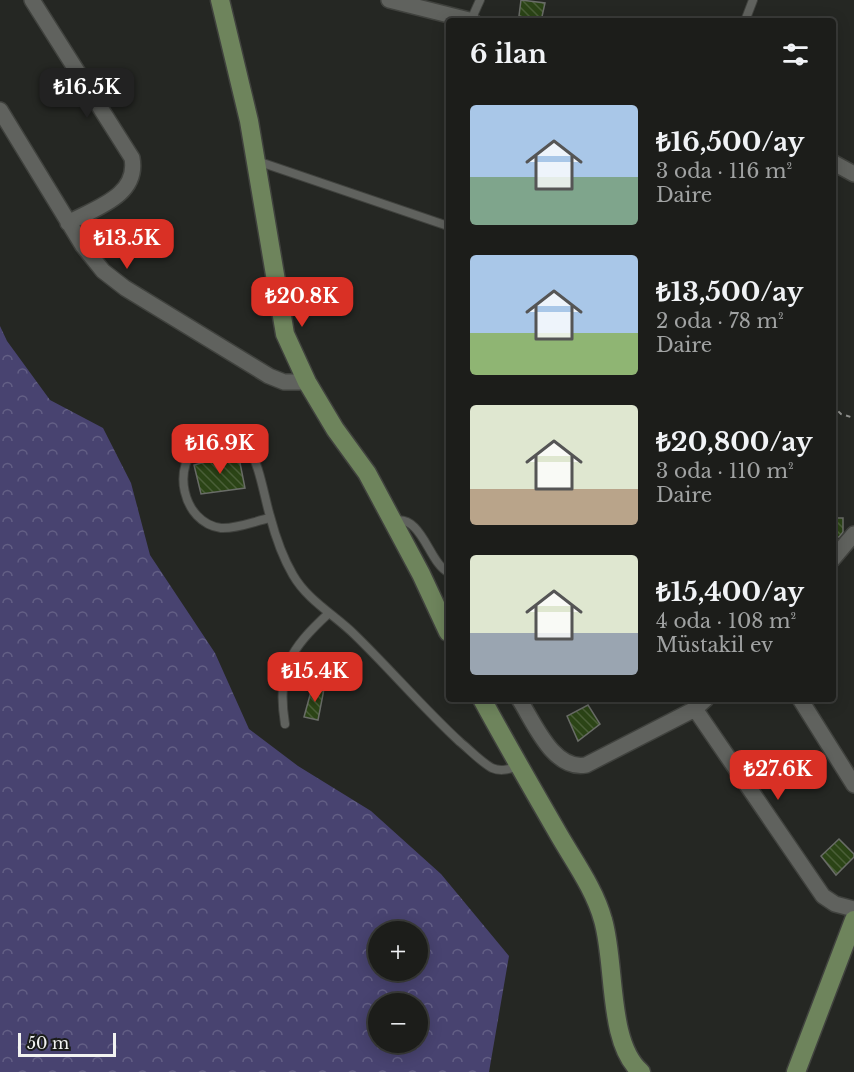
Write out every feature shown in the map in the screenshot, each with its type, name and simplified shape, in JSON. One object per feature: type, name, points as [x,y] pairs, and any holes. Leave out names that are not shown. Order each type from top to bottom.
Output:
[{"type":"street","points":[[32,0],[132,158],[134,170],[124,191],[68,223]]},
{"type":"street","points":[[220,0],[255,160],[285,334],[307,382],[335,429],[367,472],[446,627]]},
{"type":"street","points":[[389,0],[460,18]]},
{"type":"street","points":[[0,110],[92,259],[125,288],[269,376],[291,383],[307,382]]},
{"type":"street","points":[[836,164],[854,174]]},
{"type":"street","points":[[836,555],[854,534]]},
{"type":"street","points":[[484,702],[518,766],[583,876],[602,916],[610,944],[617,1028],[632,1064],[640,1072]]},
{"type":"street","points":[[521,702],[561,760],[576,766],[586,765],[697,702],[823,896],[835,904],[854,909]]},
{"type":"street","points":[[802,702],[854,785]]},
{"type":"street","points":[[796,1072],[854,920]]},
{"type":"lane","points":[[473,18],[480,0]]},
{"type":"lane","points":[[746,18],[753,0]]},
{"type":"lane","points":[[255,160],[446,225]]},
{"type":"lane","points":[[270,518],[222,528],[211,525],[198,516],[183,484],[184,466],[189,455],[201,442],[229,434],[241,438],[252,451],[257,464],[270,518],[292,575],[308,594],[355,635],[418,703],[491,767],[503,770],[518,766]]},
{"type":"lane","points":[[393,521],[403,520],[413,527],[438,566],[446,571]]},
{"type":"lane","points":[[285,724],[280,696],[284,673],[306,636],[330,613]]},
{"type":"path","points":[[836,409],[841,414],[854,418]]},
{"type":"green space","points":[[0,326],[7,341],[50,400],[103,428],[131,483],[150,555],[215,653],[249,729],[298,766],[371,811],[441,874],[509,956],[489,1072],[0,1072]]},
{"type":"building","points":[[521,0],[545,3],[542,18],[519,16]]},
{"type":"building","points":[[238,453],[245,488],[201,494],[194,465]]},
{"type":"building","points":[[836,518],[843,518],[843,532],[836,537]]},
{"type":"building","points":[[313,684],[324,689],[318,720],[304,717]]},
{"type":"building","points":[[588,705],[600,724],[578,741],[567,716]]},
{"type":"building","points":[[839,839],[854,854],[854,857],[836,875],[821,856]]}]
